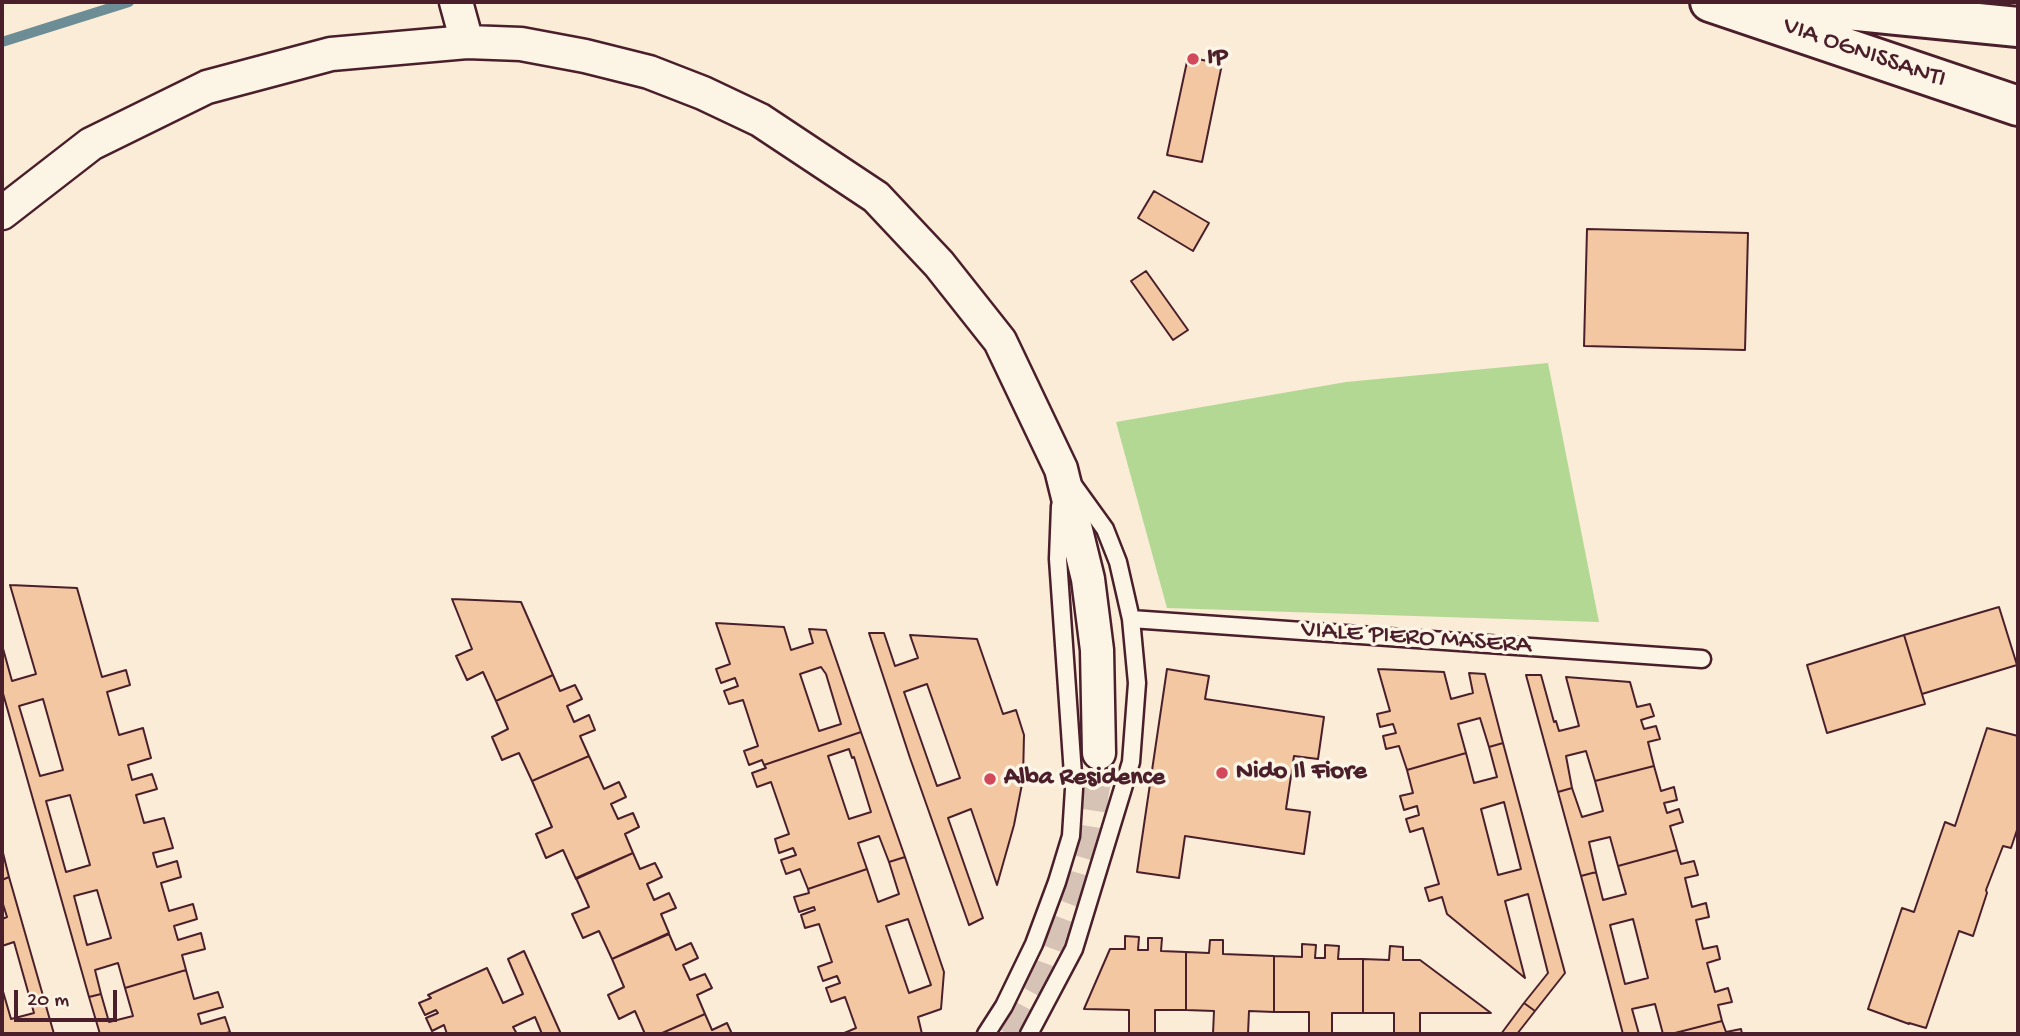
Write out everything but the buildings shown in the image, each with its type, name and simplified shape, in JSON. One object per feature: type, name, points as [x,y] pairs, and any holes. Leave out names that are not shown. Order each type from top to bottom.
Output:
[{"type":"main road","name":"VIA OGNISSANTI","points":[[1710,2],[2018,106]]},
{"type":"main road","name":"VIA OGNISSANTI","points":[[1767,2],[2018,27]]},
{"type":"street","points":[[456,2],[467,42]]},
{"type":"street","points":[[2,213],[91,144],[206,87],[331,54],[467,42],[521,44],[649,72],[703,93],[760,120],[876,197],[939,264],[1000,341],[1061,469],[1088,579],[1097,650],[1098,753]]},
{"type":"lane","points":[[1029,1034],[1074,949],[1131,762],[1137,683],[1131,620],[1118,562],[1105,530],[1061,469]]},
{"type":"lane","points":[[986,1034],[1004,1006],[1034,944],[1057,882],[1070,836],[1074,789],[1058,559],[1061,469]]},
{"type":"lane","name":"VIALE PIERO MASERA","points":[[1131,620],[1702,659]]},
{"type":"green space","points":[[1548,363],[1599,622],[1167,608],[1116,422],[1346,382]]},
{"type":"waterway","points":[[2,42],[129,2]]},
{"type":"tunnel","points":[[1008,1034],[1044,966],[1069,900],[1085,845],[1099,753]]},
{"type":"place","name":"IP","points":[[1193,59]]},
{"type":"place","name":"Nido Il Fiore","points":[[1222,773]]},
{"type":"place","name":"Alba Residence","points":[[990,779]]}]
